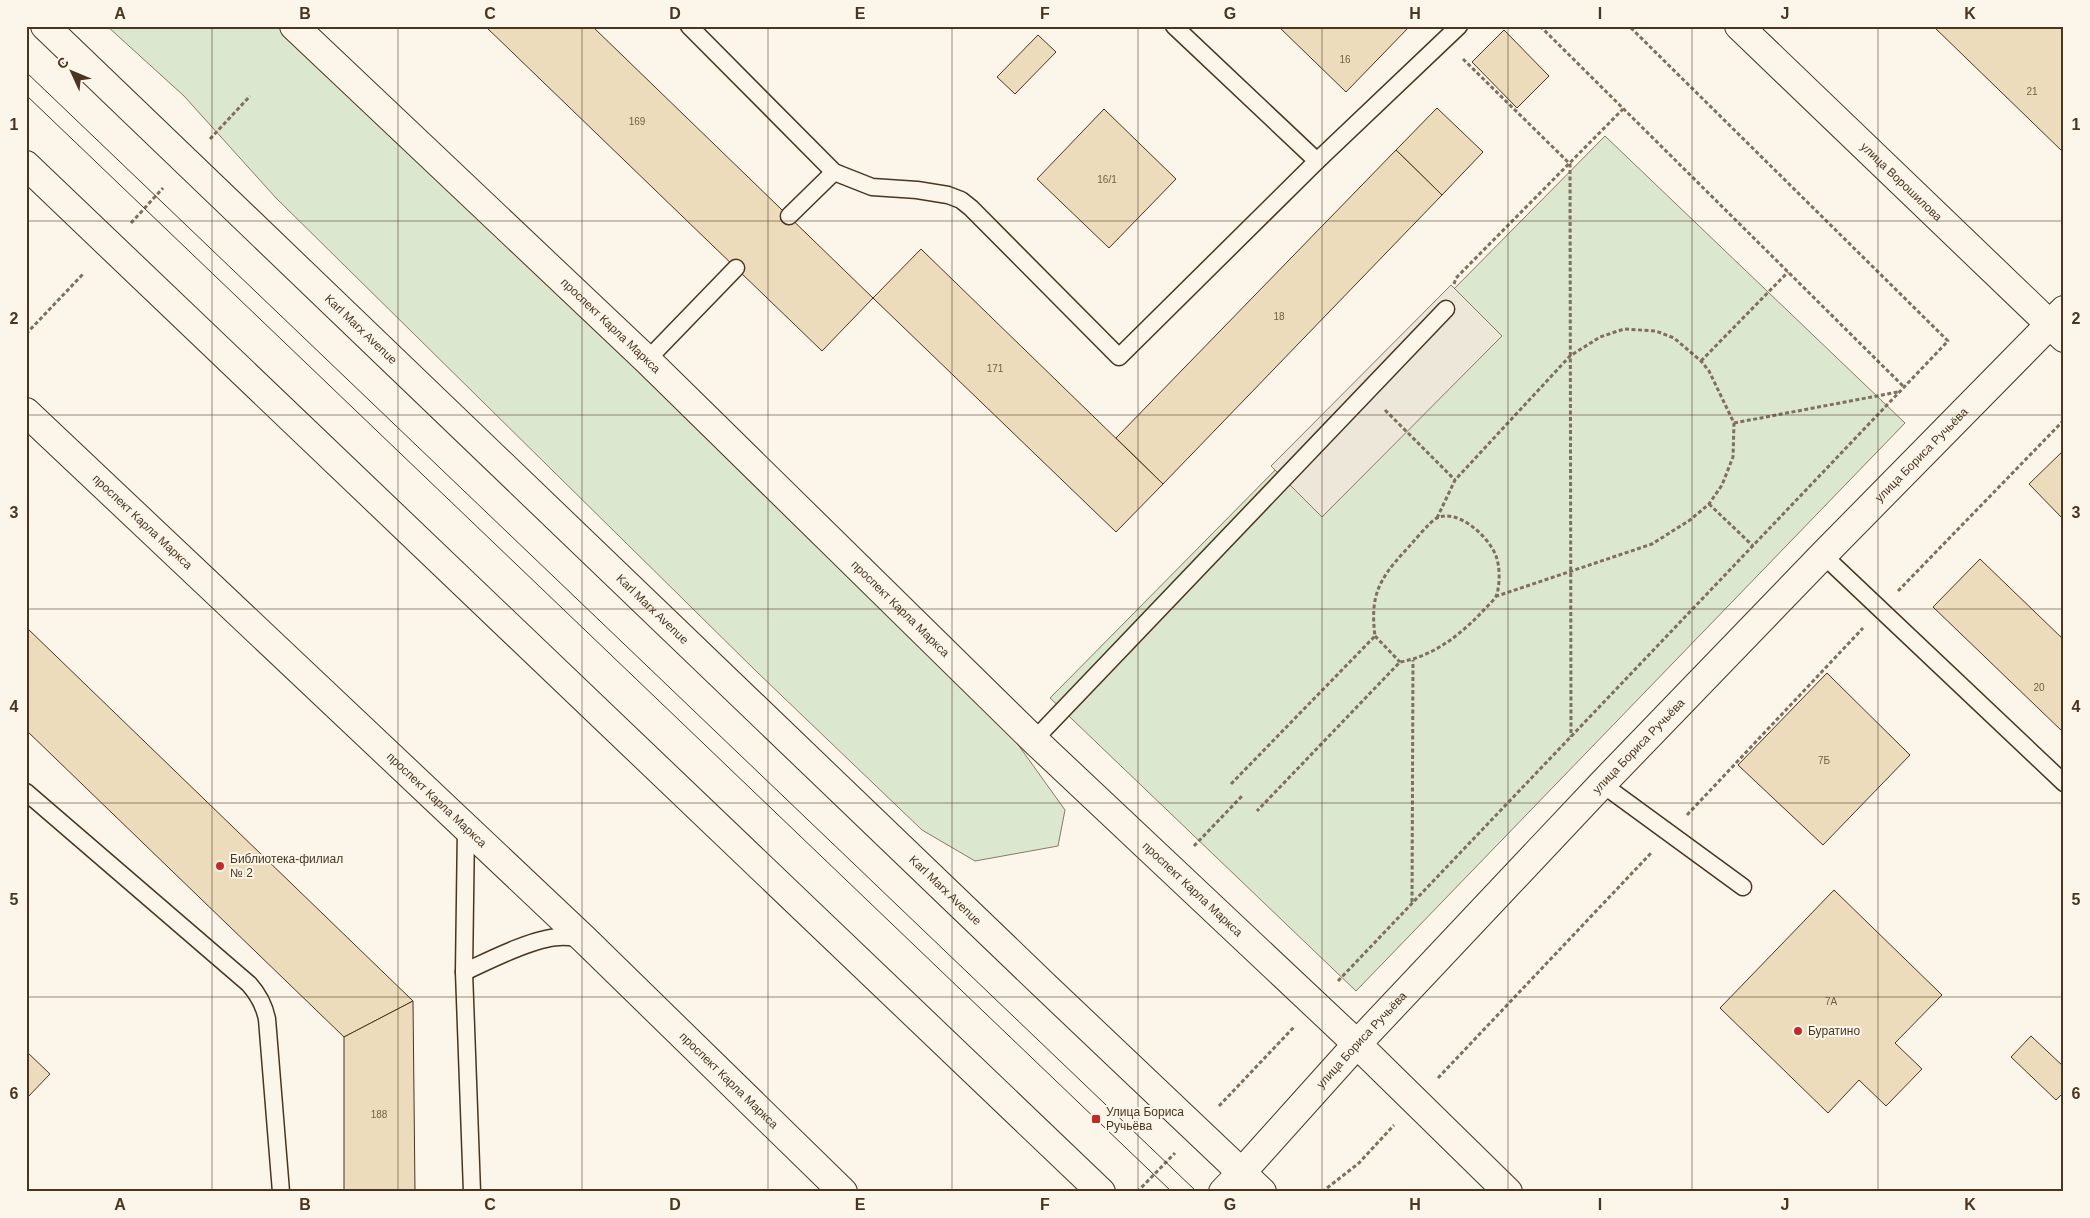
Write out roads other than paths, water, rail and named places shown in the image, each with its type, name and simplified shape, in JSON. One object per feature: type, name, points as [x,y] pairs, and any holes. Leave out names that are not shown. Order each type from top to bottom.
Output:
[{"type":"street","name":"Karl Marx Avenue","points":[[45,26],[1262,1192]]},
{"type":"street","name":"улица Ворошилова","points":[[1739,26],[2059,324]]},
{"type":"street","name":"проспект Карла Маркса","points":[[299,28],[647,360],[1034,740],[1356,1044],[1508,1192]]},
{"type":"street","points":[[26,165],[1101,1192]]},
{"type":"street","name":"улица Бориса Ручьёва","points":[[1223,1192],[1356,1044],[1602,784],[1823,555],[2059,324]]},
{"type":"street","name":"проспект Карла Маркса","points":[[26,412],[584,939],[843,1192]]},
{"type":"lane","points":[[689,26],[834,172],[872,187],[918,190],[948,195],[961,200],[1119,357],[1317,162],[1459,26]]},
{"type":"lane","points":[[1174,26],[1317,162]]},
{"type":"lane","points":[[789,216],[834,172]]},
{"type":"lane","points":[[647,360],[736,268]]},
{"type":"lane","points":[[1034,740],[1446,309]]},
{"type":"lane","points":[[1823,555],[2064,783]]},
{"type":"lane","points":[[1602,784],[1743,887]]},
{"type":"lane","points":[[26,792],[249,984],[258,994],[264,1006],[267,1020],[281,1192]]},
{"type":"lane","points":[[466,828],[464,972],[472,1192]]},
{"type":"lane","points":[[464,972],[506,953],[538,942],[558,937],[584,939]]},
{"type":"tram line","points":[[26,72],[1197,1192]]},
{"type":"tram line","points":[[26,95],[1172,1192]]},
{"type":"place","name":"Библиотека-филиал № 2","points":[[220,866]]},
{"type":"place","name":"Буратино","points":[[1798,1031]]},
{"type":"place","name":"Улица Бориса Ручьёва","points":[[1096,1119]]}]
